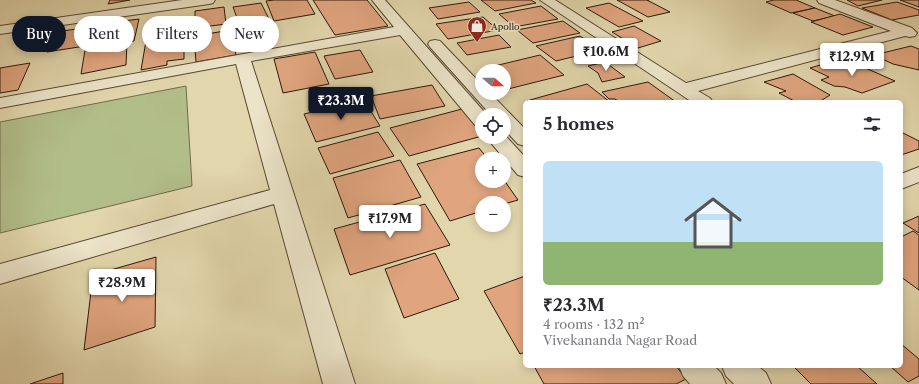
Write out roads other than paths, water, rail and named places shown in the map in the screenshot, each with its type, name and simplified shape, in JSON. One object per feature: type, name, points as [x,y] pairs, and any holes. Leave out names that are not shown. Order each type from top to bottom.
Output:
[{"type":"street","points":[[0,30],[208,0]]},
{"type":"street","points":[[378,0],[475,112]]},
{"type":"street","points":[[395,0],[495,108]]},
{"type":"street","points":[[546,0],[701,100]]},
{"type":"street","points":[[823,0],[913,34]]},
{"type":"street","points":[[0,103],[242,58],[404,30]]},
{"type":"street","points":[[684,89],[913,34]]},
{"type":"street","points":[[242,58],[339,384]]},
{"type":"street","points":[[511,125],[523,138]]},
{"type":"street","points":[[502,144],[523,168]]},
{"type":"street","points":[[903,181],[919,174]]},
{"type":"street","points":[[0,274],[282,194]]},
{"type":"street","points":[[696,368],[710,384]]},
{"type":"street","points":[[739,368],[754,384]]},
{"type":"place","name":"Apollo","points":[[477,43]]}]
